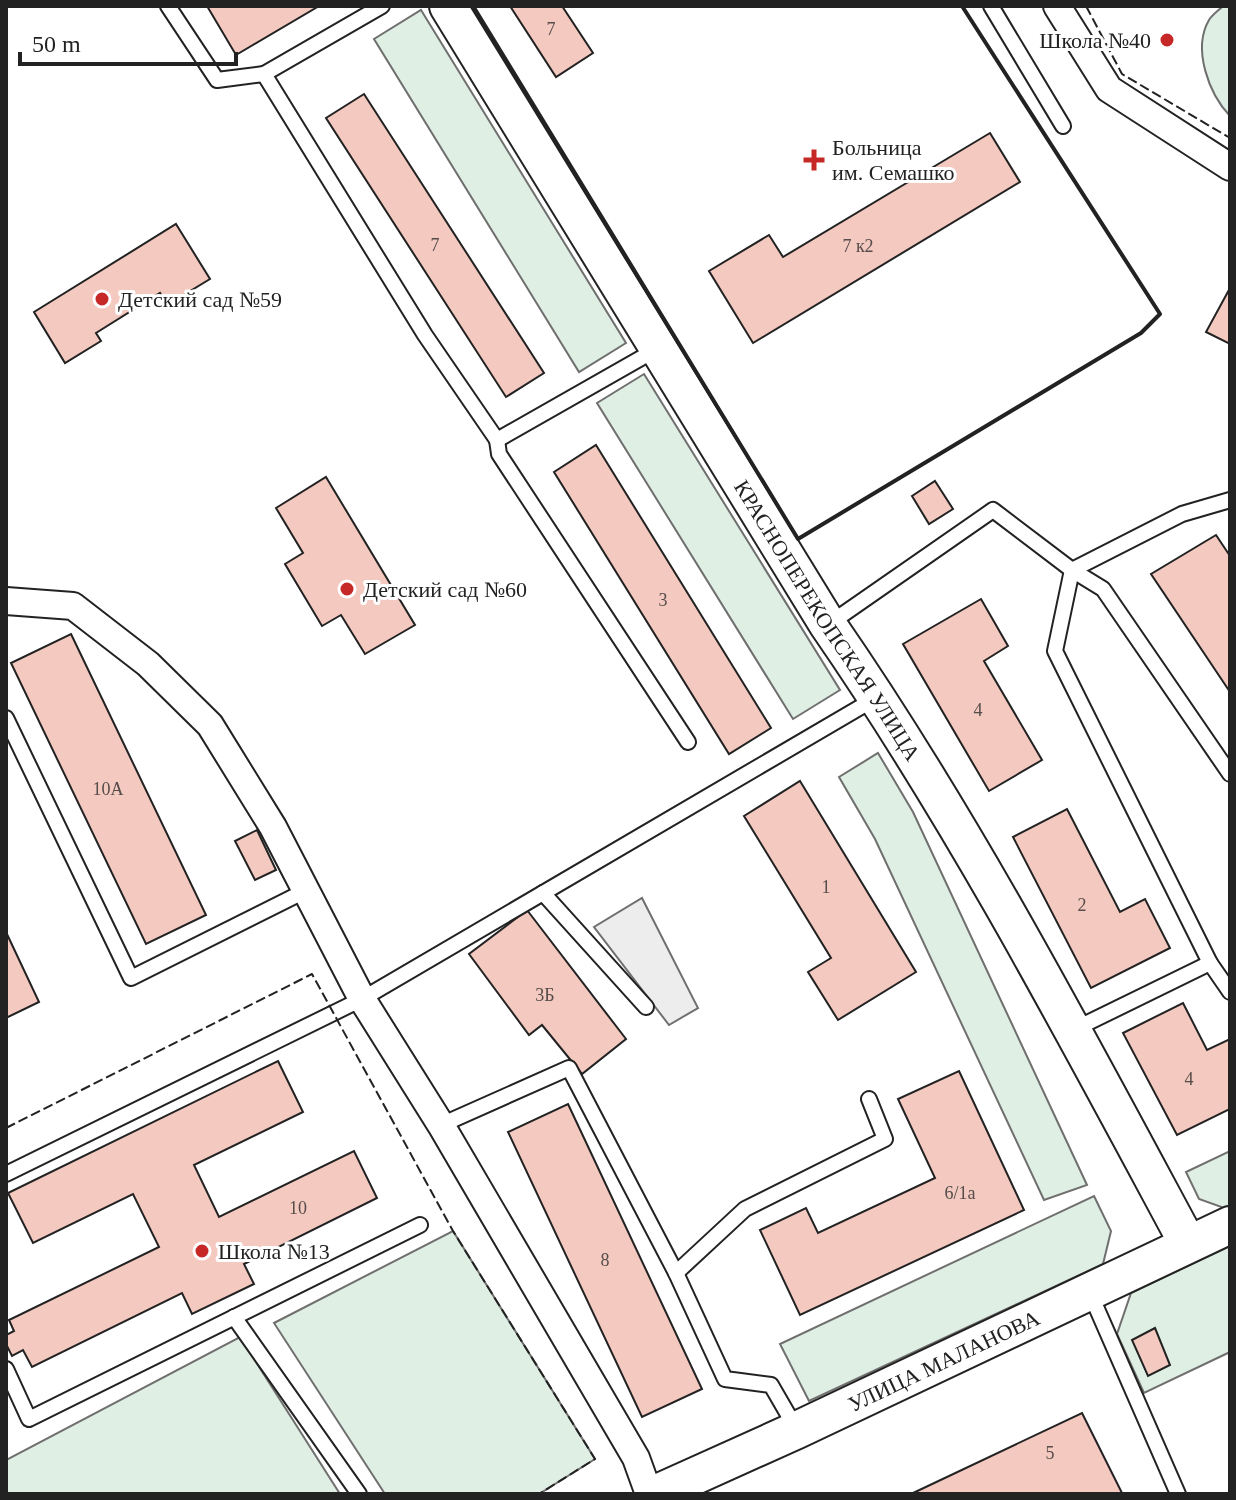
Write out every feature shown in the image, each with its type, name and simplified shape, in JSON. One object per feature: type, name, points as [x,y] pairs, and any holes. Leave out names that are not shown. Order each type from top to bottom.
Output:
[{"type":"street","name":"КРАСНОПЕРЕКОПСКАЯ УЛИЦА","points":[[448,6],[828,625],[878,697],[957,824],[1188,1244]]},
{"type":"street","points":[[1057,6],[1109,89],[1230,167]]},
{"type":"street","points":[[6,601],[73,606],[148,664],[210,725],[273,827],[362,999],[441,1125],[636,1458],[652,1494]]},
{"type":"street","name":"УЛИЦА МАЛАНОВА","points":[[652,1494],[797,1430],[1230,1225]]},
{"type":"lane","points":[[168,6],[217,80],[264,74],[382,6]]},
{"type":"lane","points":[[991,6],[1063,126]]},
{"type":"lane","points":[[264,74],[425,335],[497,440],[499,454],[688,742]]},
{"type":"lane","points":[[497,440],[659,347]]},
{"type":"lane","points":[[1072,570],[1182,514],[1230,500]]},
{"type":"lane","points":[[828,625],[993,510],[1072,570],[1103,589],[1230,774]]},
{"type":"lane","points":[[1072,570],[1055,651],[1210,963],[1230,992]]},
{"type":"lane","points":[[6,1174],[362,999],[878,697]]},
{"type":"lane","points":[[6,718],[131,978],[307,890]]},
{"type":"lane","points":[[543,893],[646,1007]]},
{"type":"lane","points":[[1073,1030],[1210,963]]},
{"type":"lane","points":[[441,1125],[569,1068],[676,1273],[725,1379],[771,1385],[797,1430]]},
{"type":"lane","points":[[676,1273],[745,1209],[885,1139],[869,1099]]},
{"type":"lane","points":[[6,1369],[29,1419],[420,1225]]},
{"type":"lane","points":[[1090,1292],[1178,1494]]},
{"type":"lane","points":[[234,1317],[359,1494]]},
{"type":"green space","points":[[1223,6],[1230,6],[1230,116],[1210,84],[1202,44],[1210,18]]},
{"type":"green space","points":[[421,10],[626,343],[579,372],[374,39]]},
{"type":"green space","points":[[644,374],[840,690],[793,719],[597,403]]},
{"type":"green space","points":[[878,753],[913,812],[1087,1185],[1044,1200],[875,839],[839,777]]},
{"type":"green space","points":[[1230,1151],[1230,1205],[1224,1208],[1199,1199],[1186,1172]]},
{"type":"green space","points":[[1094,1196],[1111,1231],[1103,1264],[809,1401],[780,1344]]},
{"type":"green space","points":[[453,1231],[595,1459],[539,1494],[385,1494],[274,1323]]},
{"type":"green space","points":[[1230,1246],[1230,1352],[1144,1393],[1117,1334],[1131,1293]]},
{"type":"green space","points":[[240,1337],[340,1494],[6,1494],[6,1460]]},
{"type":"shaded area","points":[[642,898],[698,1008],[669,1025],[594,927]]},
{"type":"building","points":[[207,6],[319,6],[236,55]]},
{"type":"building","points":[[510,6],[562,6],[593,53],[556,77]]},
{"type":"building","points":[[364,94],[544,373],[506,397],[326,118]]},
{"type":"building","points":[[990,133],[1020,182],[753,343],[709,271],[769,235],[783,257]]},
{"type":"building","name":"Детский сад №59","points":[[176,224],[210,279],[167,305],[160,293],[96,333],[101,341],[65,363],[34,312]]},
{"type":"building","points":[[1230,288],[1230,344],[1206,332]]},
{"type":"building","points":[[596,445],[771,728],[729,754],[554,472]]},
{"type":"building","name":"Детский сад №60","points":[[326,477],[415,625],[365,654],[341,615],[322,626],[285,564],[303,553],[276,508]]},
{"type":"building","points":[[935,481],[953,509],[929,524],[912,496]]},
{"type":"building","points":[[1216,535],[1230,556],[1230,692],[1151,574]]},
{"type":"building","points":[[981,599],[1008,646],[984,661],[1042,760],[989,791],[903,644]]},
{"type":"building","points":[[71,634],[206,915],[146,944],[11,663]]},
{"type":"building","points":[[800,781],[916,972],[838,1020],[808,972],[831,958],[744,816]]},
{"type":"building","points":[[1067,809],[1120,912],[1145,899],[1170,948],[1091,988],[1013,837]]},
{"type":"building","points":[[257,830],[276,870],[255,880],[235,841]]},
{"type":"building","points":[[527,910],[626,1039],[582,1074],[542,1025],[529,1035],[469,954]]},
{"type":"building","points":[[6,932],[39,1002],[6,1018]]},
{"type":"building","points":[[1183,1003],[1207,1050],[1230,1039],[1230,1109],[1177,1135],[1123,1033]]},
{"type":"building","points":[[278,1061],[303,1112],[194,1165],[219,1217],[354,1151],[377,1198],[244,1264],[254,1284],[192,1314],[182,1293],[32,1367],[23,1350],[12,1356],[6,1344],[6,1335],[14,1331],[9,1320],[159,1247],[133,1194],[33,1243],[8,1193]]},
{"type":"building","points":[[959,1071],[1024,1210],[800,1315],[760,1230],[806,1208],[818,1233],[935,1178],[898,1099]]},
{"type":"building","points":[[568,1104],[702,1389],[642,1417],[508,1132]]},
{"type":"building","points":[[1155,1328],[1170,1365],[1148,1376],[1132,1340]]},
{"type":"building","points":[[1082,1413],[1122,1493],[911,1494]]},
{"type":"fence","points":[[1086,6],[1122,74],[1230,138]]},
{"type":"fence","points":[[6,1128],[312,974],[453,1231],[595,1459],[539,1494]]},
{"type":"wall","points":[[473,6],[798,539],[1141,333],[1160,314],[962,6]]},
{"type":"place","name":"Школа №40","points":[[1167,40]]},
{"type":"place","name":"Больница им. Семашко","points":[[814,160]]},
{"type":"place","name":"Детский сад №59","points":[[102,299]]},
{"type":"place","name":"Детский сад №60","points":[[347,589]]},
{"type":"place","name":"Школа №13","points":[[202,1251]]}]
